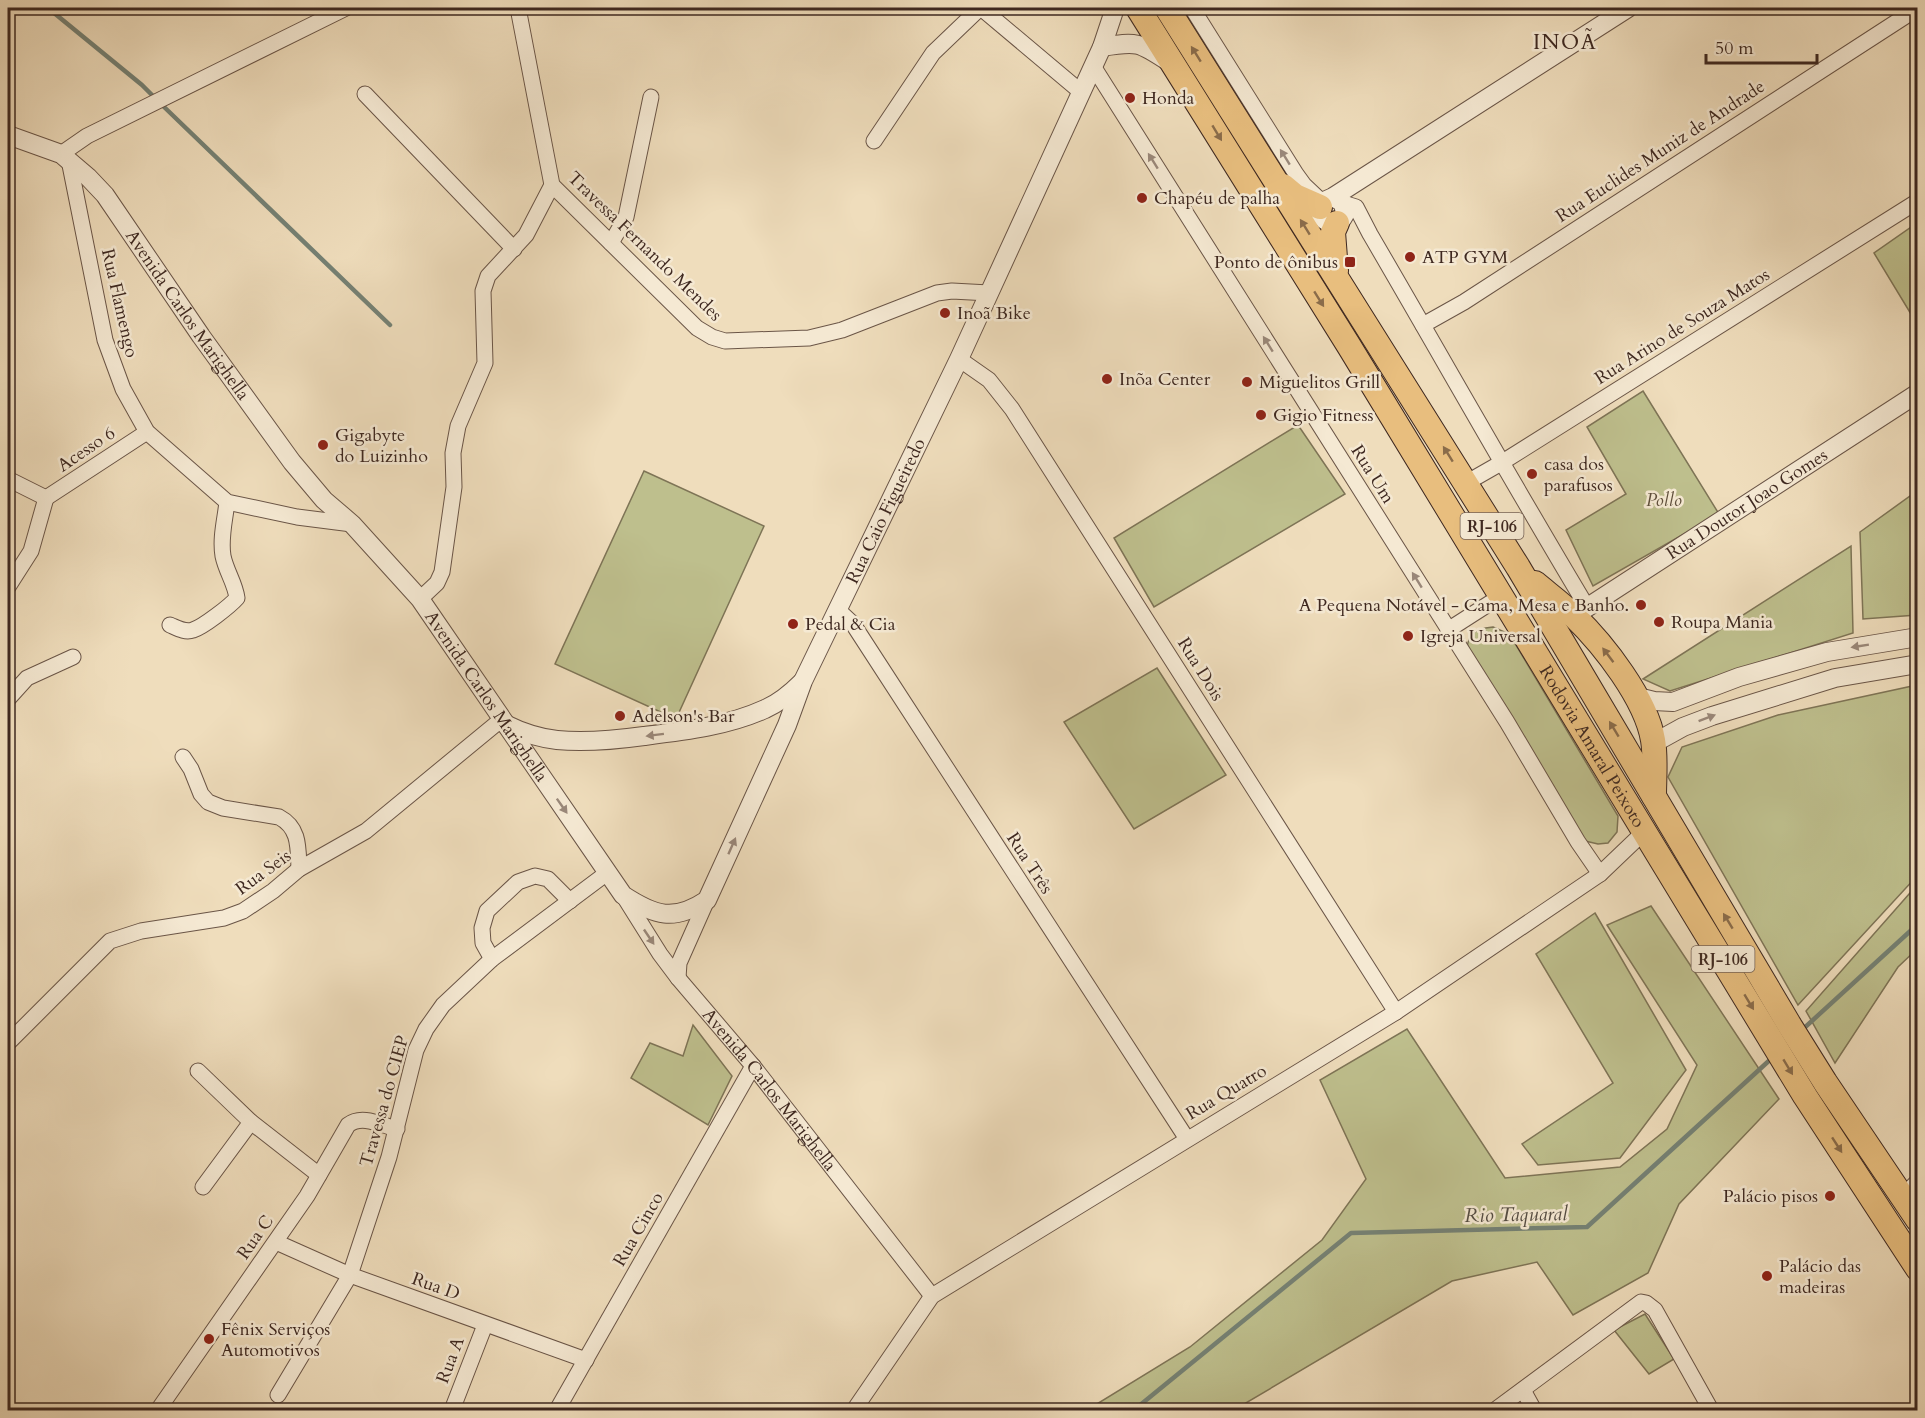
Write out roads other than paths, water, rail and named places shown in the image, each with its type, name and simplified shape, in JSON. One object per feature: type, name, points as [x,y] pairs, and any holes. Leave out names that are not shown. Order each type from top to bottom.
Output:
[{"type":"highway","name":"Rodovia Amaral Peixoto","points":[[1138,8],[1645,831],[1780,1032],[1825,1082],[1910,1191],[1917,1220]]},
{"type":"highway","name":"Rodovia Amaral Peixoto","points":[[1167,8],[1518,567],[1654,797],[1780,1032],[1805,1096],[1917,1269]]},
{"type":"highway","points":[[1277,182],[1294,196],[1333,208],[1336,276]]},
{"type":"highway","points":[[1518,567],[1581,612],[1596,640],[1638,697],[1654,743],[1654,797]]},
{"type":"street","points":[[65,157],[87,136],[345,8]]},
{"type":"street","name":"Travessa Fernando Mendes","points":[[518,8],[552,184],[698,328],[712,338],[726,341],[809,338],[842,330],[937,293],[952,291],[989,293]]},
{"type":"street","points":[[874,141],[933,53],[981,8],[1081,92]]},
{"type":"street","name":"Rua Caio Figueiredo","points":[[678,978],[679,963],[787,725],[803,681],[959,359],[1102,47],[1115,8]]},
{"type":"street","points":[[1192,8],[1304,184],[1333,208],[1356,207],[1501,463],[1581,612]]},
{"type":"street","points":[[1333,208],[1360,189],[1369,173],[1628,8]]},
{"type":"street","name":"Rua Euclides Muniz de Andrade","points":[[1423,325],[1474,295],[1917,8]]},
{"type":"street","points":[[1102,47],[1129,42],[1146,47],[1175,65]]},
{"type":"street","name":"Rua Um","points":[[1093,66],[1507,722],[1578,842],[1600,874]]},
{"type":"street","points":[[365,94],[514,249]]},
{"type":"street","points":[[611,243],[626,216],[651,97]]},
{"type":"street","name":"Avenida Carlos Marighella","points":[[8,135],[65,157],[105,195],[201,336],[292,462],[324,500],[352,524],[420,599],[678,978],[753,1066],[932,1296]]},
{"type":"street","name":"Rua Flamengo","points":[[65,157],[105,340],[123,389],[147,432],[228,502],[297,517],[352,524]]},
{"type":"street","points":[[420,599],[437,583],[442,572],[454,487],[453,453],[458,426],[485,363],[483,291],[488,276],[526,235],[552,184]]},
{"type":"street","name":"Rua Arino de Souza Matos","points":[[1466,483],[1917,201]]},
{"type":"street","name":"Rua Dois","points":[[959,359],[989,380],[1012,409],[1396,1012]]},
{"type":"street","name":"Rua Doutor Joao Gomes","points":[[1581,612],[1917,393]]},
{"type":"street","name":"Acesso 6","points":[[46,498],[147,432]]},
{"type":"street","points":[[8,479],[46,498],[31,551],[8,587]]},
{"type":"street","points":[[170,625],[182,630],[193,630],[231,606],[237,598],[236,588],[223,557],[222,537],[228,502]]},
{"type":"street","points":[[1448,630],[1501,596]]},
{"type":"street","name":"Rua Três","points":[[838,610],[853,624],[1187,1139]]},
{"type":"street","points":[[1638,697],[1673,702],[1738,677],[1827,652],[1917,637]]},
{"type":"street","points":[[8,699],[27,678],[73,657]]},
{"type":"street","points":[[1654,743],[1683,727],[1751,703],[1835,678],[1917,664]]},
{"type":"street","points":[[503,721],[525,733],[555,740],[606,740],[688,730],[737,720],[772,706],[791,693],[803,681]]},
{"type":"street","points":[[1673,702],[1683,727]]},
{"type":"street","points":[[772,706],[784,713],[787,725]]},
{"type":"street","name":"Rua Seis","points":[[8,1043],[110,941],[141,931],[224,918],[243,911],[273,891],[299,869],[366,831],[503,721]]},
{"type":"street","points":[[534,766],[543,747],[555,740]]},
{"type":"street","points":[[183,757],[191,769],[201,794],[208,802],[223,808],[279,817],[285,820],[296,832],[299,869]]},
{"type":"street","name":"Rua Quatro","points":[[854,1410],[932,1296],[1396,1012],[1600,874],[1645,831]]},
{"type":"street","name":"Travessa do CIEP","points":[[278,1395],[350,1275],[397,1130],[416,1050],[426,1029],[443,1005],[492,959],[607,873]]},
{"type":"street","points":[[492,959],[483,943],[482,928],[487,911],[518,882],[535,876],[548,879],[570,901]]},
{"type":"street","points":[[622,896],[648,910],[667,915],[688,911],[707,900]]},
{"type":"street","name":"Rua Cinco","points":[[557,1410],[753,1066]]},
{"type":"street","points":[[198,1071],[251,1122],[319,1175]]},
{"type":"street","name":"Rua C","points":[[158,1410],[307,1196],[348,1125],[355,1120],[362,1119],[397,1130]]},
{"type":"street","points":[[203,1188],[251,1122]]},
{"type":"street","name":"Rua D","points":[[276,1242],[350,1275],[586,1360]]},
{"type":"street","points":[[1495,1410],[1641,1302],[1654,1310],[1711,1410]]},
{"type":"street","name":"Rua A","points":[[452,1410],[485,1325]]},
{"type":"street","points":[[1523,1390],[1534,1410]]},
{"type":"waterway","points":[[48,8],[155,98]]},
{"type":"waterway","points":[[161,104],[390,325]]},
{"type":"waterway","name":"Rio Taquaral","points":[[1802,1030],[1918,924]]},
{"type":"waterway","name":"Rio Taquaral","points":[[1134,1410],[1351,1233],[1587,1227],[1772,1058]]},
{"type":"place","name":"Honda","points":[[1130,98]]},
{"type":"place","name":"Chapéu de palha","points":[[1142,198]]},
{"type":"place","name":"ATP GYM","points":[[1410,257]]},
{"type":"place","name":"Ponto de ônibus","points":[[1350,262]]},
{"type":"place","name":"Inoã Bike","points":[[945,313]]},
{"type":"place","name":"Inõa Center","points":[[1107,379]]},
{"type":"place","name":"Miguelitos Grill","points":[[1247,382]]},
{"type":"place","name":"Gigio Fitness","points":[[1261,415]]},
{"type":"place","name":"Gigabyte do Luizinho","points":[[323,445]]},
{"type":"place","name":"casa dos parafusos","points":[[1532,474]]},
{"type":"place","name":"A Pequena Notável - Cama, Mesa e Banho.","points":[[1641,605]]},
{"type":"place","name":"Roupa Mania","points":[[1659,622]]},
{"type":"place","name":"Pedal & Cia","points":[[793,624]]},
{"type":"place","name":"Igreja Universal","points":[[1408,636]]},
{"type":"place","name":"Adelson's Bar","points":[[620,716]]},
{"type":"place","name":"Palácio pisos","points":[[1830,1196]]},
{"type":"place","name":"Palácio das madeiras","points":[[1767,1276]]},
{"type":"place","name":"Fênix Serviços Automotivos","points":[[209,1339]]},
{"type":"district","name":"INOÃ","points":[[1565,42]]},
{"type":"park label","name":"Pollo","points":[[1664,500]]}]
